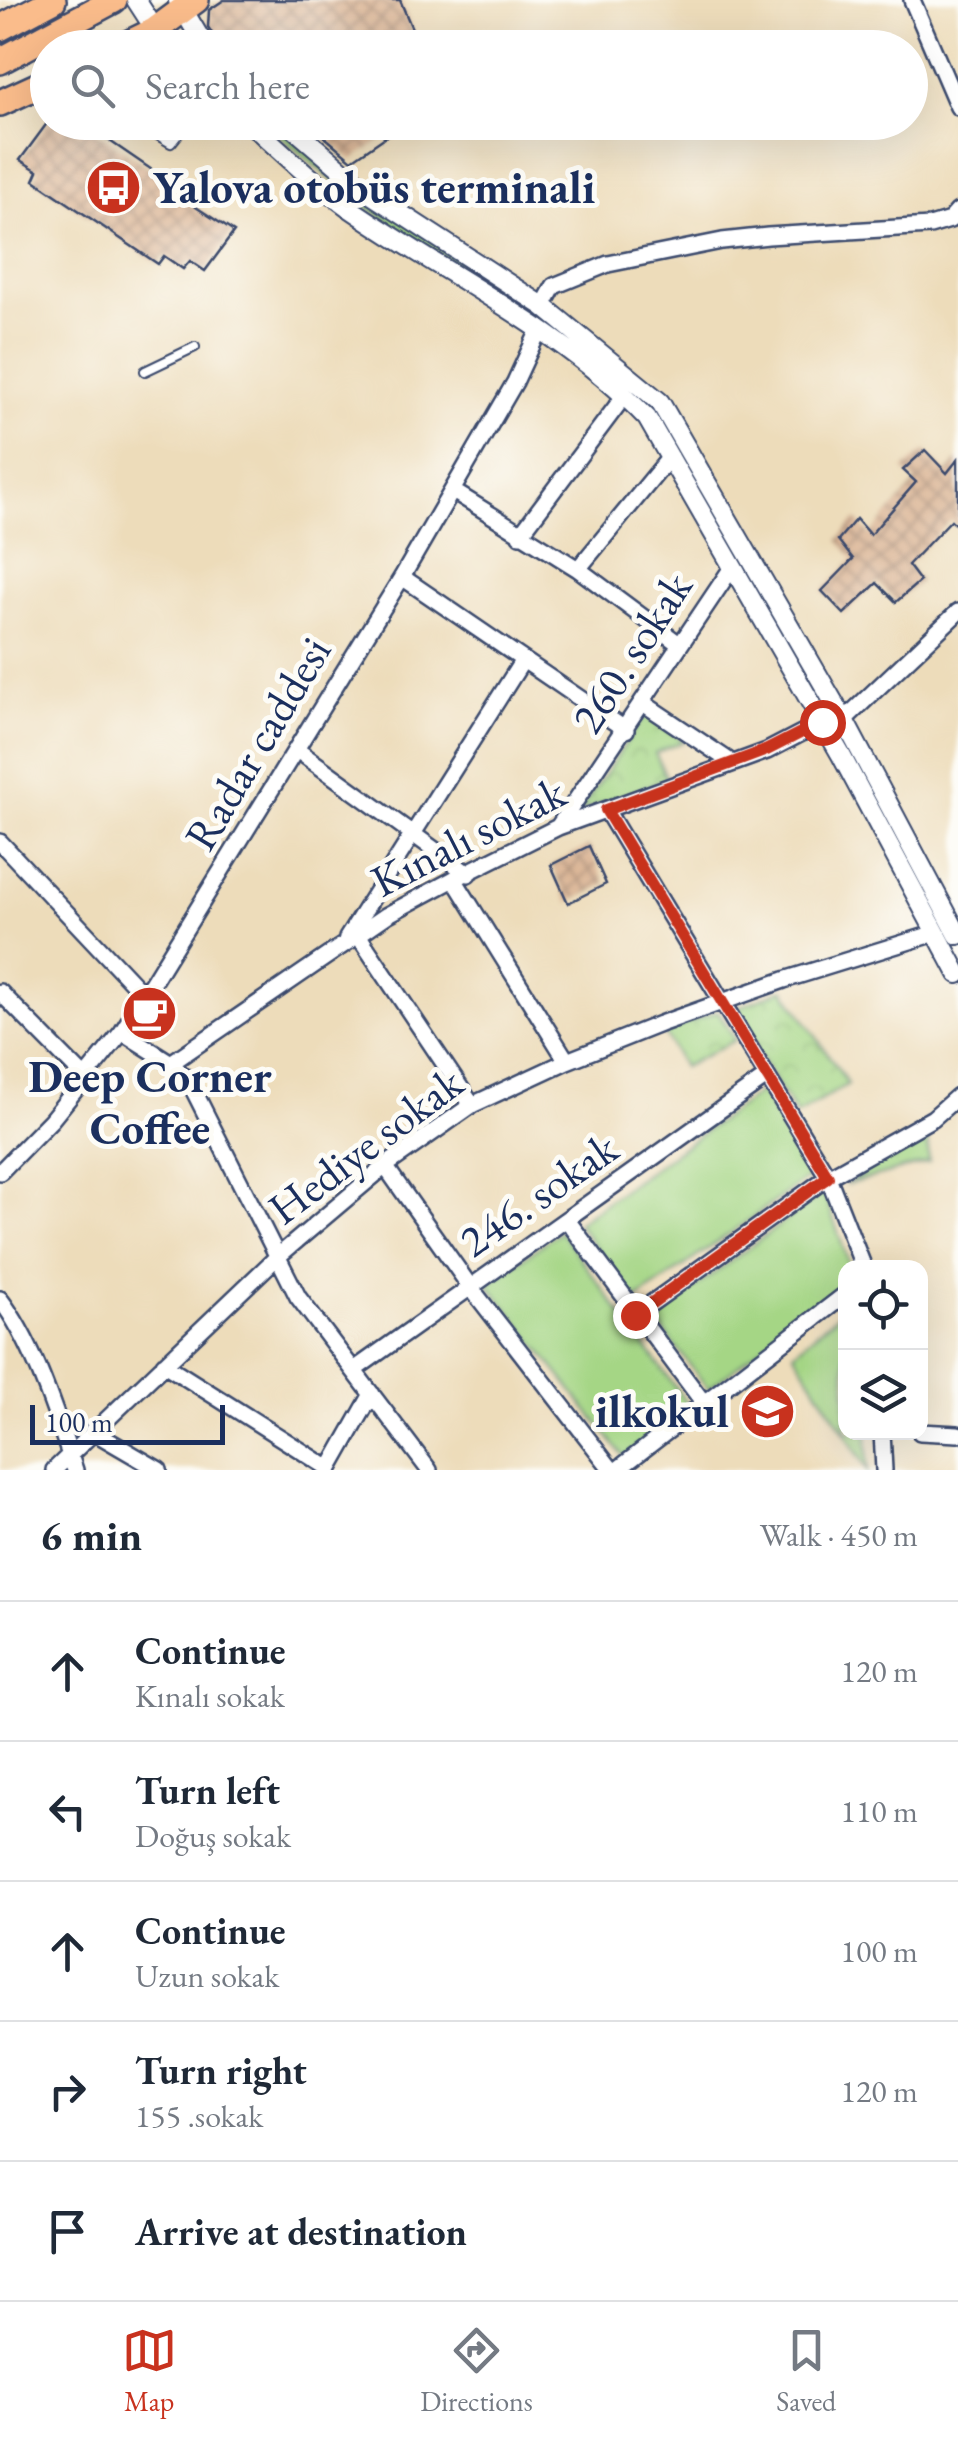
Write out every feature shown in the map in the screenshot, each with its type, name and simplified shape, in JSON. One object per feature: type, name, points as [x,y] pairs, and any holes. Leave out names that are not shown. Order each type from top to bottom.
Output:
[{"type":"highway","points":[[0,28],[53,0]]},
{"type":"highway","points":[[58,30],[114,0]]},
{"type":"highway","points":[[168,30],[191,2]]},
{"type":"highway","points":[[0,61],[30,45]]},
{"type":"highway","points":[[0,102],[30,89]]},
{"type":"street","points":[[136,0],[155,30]]},
{"type":"street","points":[[912,0],[925,30]]},
{"type":"street","points":[[191,2],[200,30]]},
{"type":"street","points":[[928,37],[958,107]]},
{"type":"street","points":[[271,140],[345,204],[540,328],[625,395],[647,418],[822,722],[958,974]]},
{"type":"street","points":[[307,140],[369,193],[543,306],[660,402],[844,720],[958,935]]},
{"type":"street","points":[[543,306],[554,286],[608,264],[722,241],[930,226],[950,220],[958,211]]},
{"type":"street","name":"Radar caddesi","points":[[3,1164],[86,1079],[122,1032],[402,577],[514,382],[540,328]]},
{"type":"street","points":[[520,535],[625,395]]},
{"type":"street","points":[[578,569],[670,457]]},
{"type":"street","points":[[452,491],[578,569],[678,644]]},
{"type":"street","name":"260. sokak","points":[[558,827],[733,566]]},
{"type":"street","points":[[402,577],[626,730]]},
{"type":"street","points":[[844,720],[958,612]]},
{"type":"street","points":[[342,946],[523,660]]},
{"type":"street","points":[[643,702],[732,762]]},
{"type":"street","name":"Kınalı sokak","points":[[171,1063],[358,934],[461,876],[558,827],[767,750],[822,722]]},
{"type":"street","points":[[296,750],[411,833],[461,876],[567,1061]]},
{"type":"street","points":[[606,810],[828,1177],[861,1260]]},
{"type":"street","points":[[0,842],[144,995]]},
{"type":"street","name":"Hediye sokak","points":[[54,1470],[276,1258],[385,1166],[472,1105],[567,1061],[720,1002],[936,933]]},
{"type":"street","points":[[358,934],[472,1105]]},
{"type":"street","points":[[0,992],[86,1079]]},
{"type":"street","points":[[122,1032],[171,1063],[190,1083],[298,1296],[429,1470]]},
{"type":"street","name":"246. sokak","points":[[354,1370],[765,1078]]},
{"type":"street","points":[[635,1315],[828,1177],[933,1118],[958,1096]]},
{"type":"street","points":[[385,1166],[471,1288],[615,1470],[838,1300]]},
{"type":"street","points":[[566,1220],[702,1402]]},
{"type":"street","points":[[0,1300],[14,1318],[75,1470]]},
{"type":"street","points":[[164,1364],[330,1469],[372,1394]]},
{"type":"street","points":[[92,1431],[159,1470]]},
{"type":"street","points":[[928,1432],[958,1434]]},
{"type":"street","points":[[882,1440],[884,1470]]},
{"type":"lane","points":[[146,371],[194,347]]},
{"type":"green space","points":[[284,140],[296,140],[335,173],[531,306],[529,309],[359,203]]},
{"type":"green space","points":[[645,715],[684,741],[655,753],[667,779],[579,812]]},
{"type":"green space","points":[[784,989],[848,1084],[796,1115],[731,1010]]},
{"type":"green space","points":[[718,1011],[735,1040],[683,1067],[664,1032]]},
{"type":"green space","points":[[761,1091],[812,1175],[636,1300],[577,1223]]},
{"type":"green space","points":[[927,1130],[929,1162],[845,1185]]},
{"type":"green space","points":[[824,1192],[848,1260],[838,1260],[838,1288],[708,1389],[654,1318]]},
{"type":"green space","points":[[560,1231],[687,1403],[624,1457],[488,1284]]},
{"type":"green space","points":[[838,1314],[838,1422],[794,1352]]},
{"type":"green space","points":[[849,1440],[867,1440],[868,1470]]},
{"type":"building","points":[[224,0],[400,0],[412,30],[210,30],[209,10]]},
{"type":"building","points":[[35,140],[108,140],[199,202],[196,207],[234,232],[205,271],[190,261],[183,269],[164,256],[158,264],[34,180],[38,171],[20,160]]},
{"type":"building","points":[[328,140],[381,140],[352,160]]},
{"type":"building","points":[[925,450],[947,473],[958,459],[958,527],[951,520],[908,565],[920,581],[896,602],[877,583],[844,614],[822,591],[853,559],[838,540],[856,519],[870,535],[916,482],[903,470]]},
{"type":"building","points":[[589,846],[606,884],[568,903],[551,865]]},
{"type":"place","name":"Yalova otobüs terminali","points":[[114,187]]},
{"type":"place","name":"Deep Corner Coffee","points":[[150,1014]]},
{"type":"place","name":"ilkokul","points":[[768,1411]]},
{"type":"route","points":[[635,1315],[828,1177],[606,810],[767,750],[822,722]]}]
